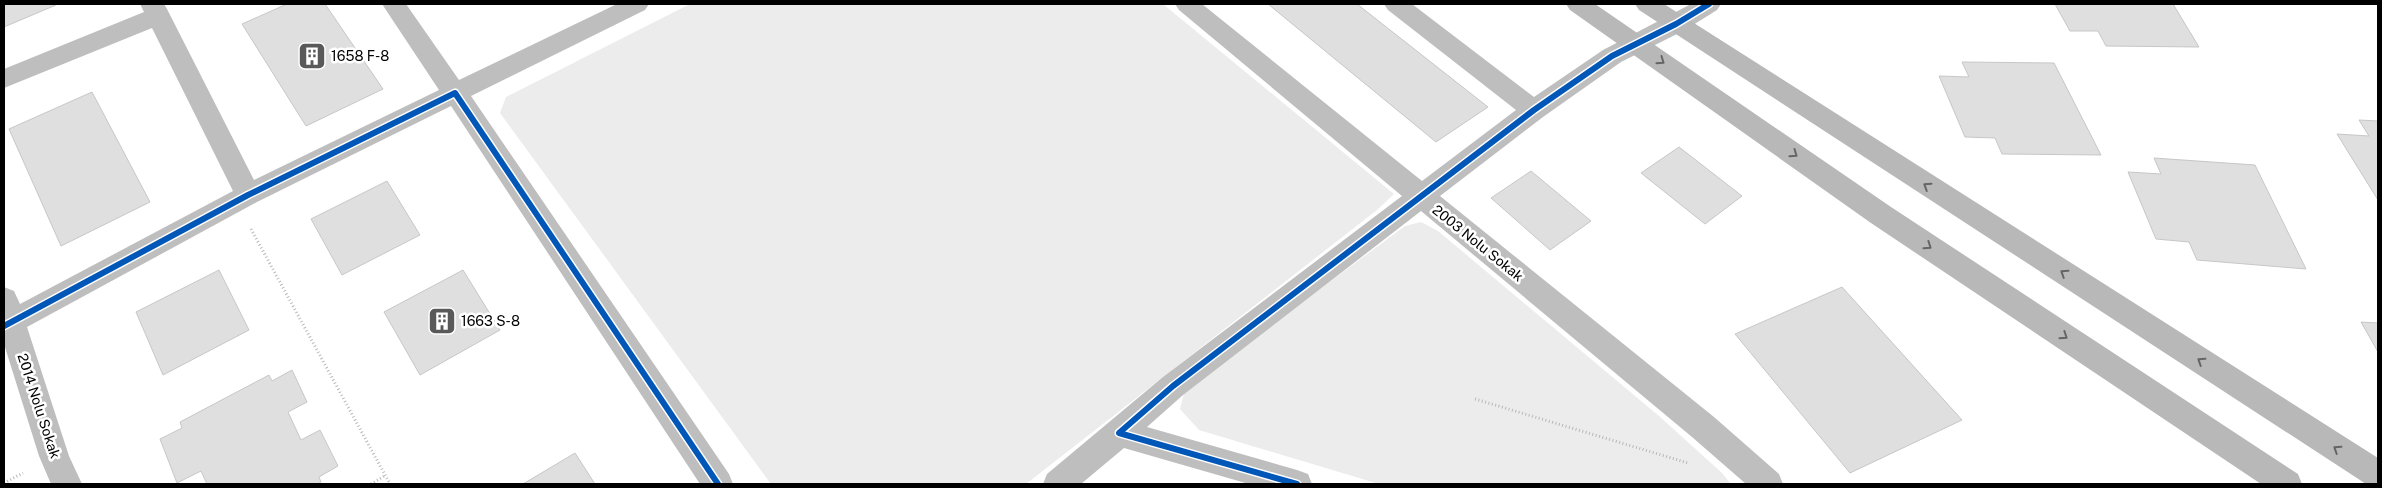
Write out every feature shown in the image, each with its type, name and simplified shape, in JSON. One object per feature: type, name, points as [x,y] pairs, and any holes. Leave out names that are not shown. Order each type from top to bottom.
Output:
[{"type":"street","points":[[394,4],[718,484]]},
{"type":"street","points":[[6,316],[637,4]]},
{"type":"street","name":"2003 Nolu Sokak","points":[[1187,4],[1703,426],[1768,484]]},
{"type":"street","points":[[1396,4],[1534,110]]},
{"type":"street","points":[[1578,4],[1881,215],[2287,484]]},
{"type":"street","points":[[1647,4],[2378,475]]},
{"type":"street","points":[[1058,484],[1174,386],[1534,110],[1612,56],[1676,24],[1709,4]]},
{"type":"street","points":[[4,80],[156,9],[242,198]]},
{"type":"street","name":"2014 Nolu Sokak","points":[[6,316],[54,456],[66,484]]},
{"type":"street","points":[[1119,433],[1297,484]]},
{"type":"path","points":[[242,198],[390,484]]},
{"type":"path","points":[[1475,399],[1694,464]]},
{"type":"path","points":[[371,484],[386,475]]},
{"type":"shaded area","points":[[690,4],[1163,4],[1394,194],[1377,210],[1026,484],[771,484],[500,113],[506,97]]},
{"type":"shaded area","points":[[1421,222],[1438,231],[1659,416],[1722,473],[1731,484],[1379,484],[1199,430],[1180,409],[1185,389],[1405,226]]},
{"type":"building","points":[[4,4],[55,4],[56,5],[4,27]]},
{"type":"building","name":"1658 F-8","points":[[287,4],[325,4],[383,89],[306,126],[242,24]]},
{"type":"building","points":[[1268,4],[1357,4],[1488,107],[1436,142]]},
{"type":"building","points":[[2055,4],[2173,4],[2199,47],[2106,46],[2098,31],[2070,31]]},
{"type":"building","points":[[1962,62],[2054,63],[2101,155],[2002,154],[1995,138],[1965,137],[1939,76],[1969,77]]},
{"type":"building","points":[[92,92],[150,202],[61,246],[9,129]]},
{"type":"building","points":[[2359,120],[2378,121],[2378,200],[2337,134],[2369,136]]},
{"type":"building","points":[[1679,147],[1742,196],[1705,224],[1641,173]]},
{"type":"building","points":[[2154,158],[2255,165],[2306,269],[2197,260],[2189,242],[2156,239],[2128,172],[2161,174]]},
{"type":"building","points":[[1531,171],[1591,221],[1550,250],[1491,198]]},
{"type":"building","points":[[387,181],[420,235],[342,275],[311,219]]},
{"type":"building","points":[[219,270],[249,330],[163,375],[136,312]]},
{"type":"building","name":"1663 S-8","points":[[463,270],[500,330],[420,375],[384,312]]},
{"type":"building","points":[[1842,287],[1962,420],[1850,473],[1735,334]]},
{"type":"building","points":[[2361,322],[2378,323],[2378,352]]},
{"type":"building","points":[[292,370],[307,402],[288,412],[301,440],[320,430],[338,466],[319,477],[321,482],[317,484],[207,484],[201,471],[177,483],[160,439],[182,428],[180,422],[269,375],[272,381]]},
{"type":"building","points":[[575,453],[595,484],[523,484]]},
{"type":"cycle path","points":[[1297,484],[1119,433],[1173,386],[1534,110],[1612,56],[1676,24],[1709,4]]},
{"type":"cycle path","points":[[4,326],[248,195],[455,93],[718,484]]},
{"type":"place","name":"1658 F-8","points":[[312,56]]},
{"type":"place","name":"1663 S-8","points":[[442,321]]}]
